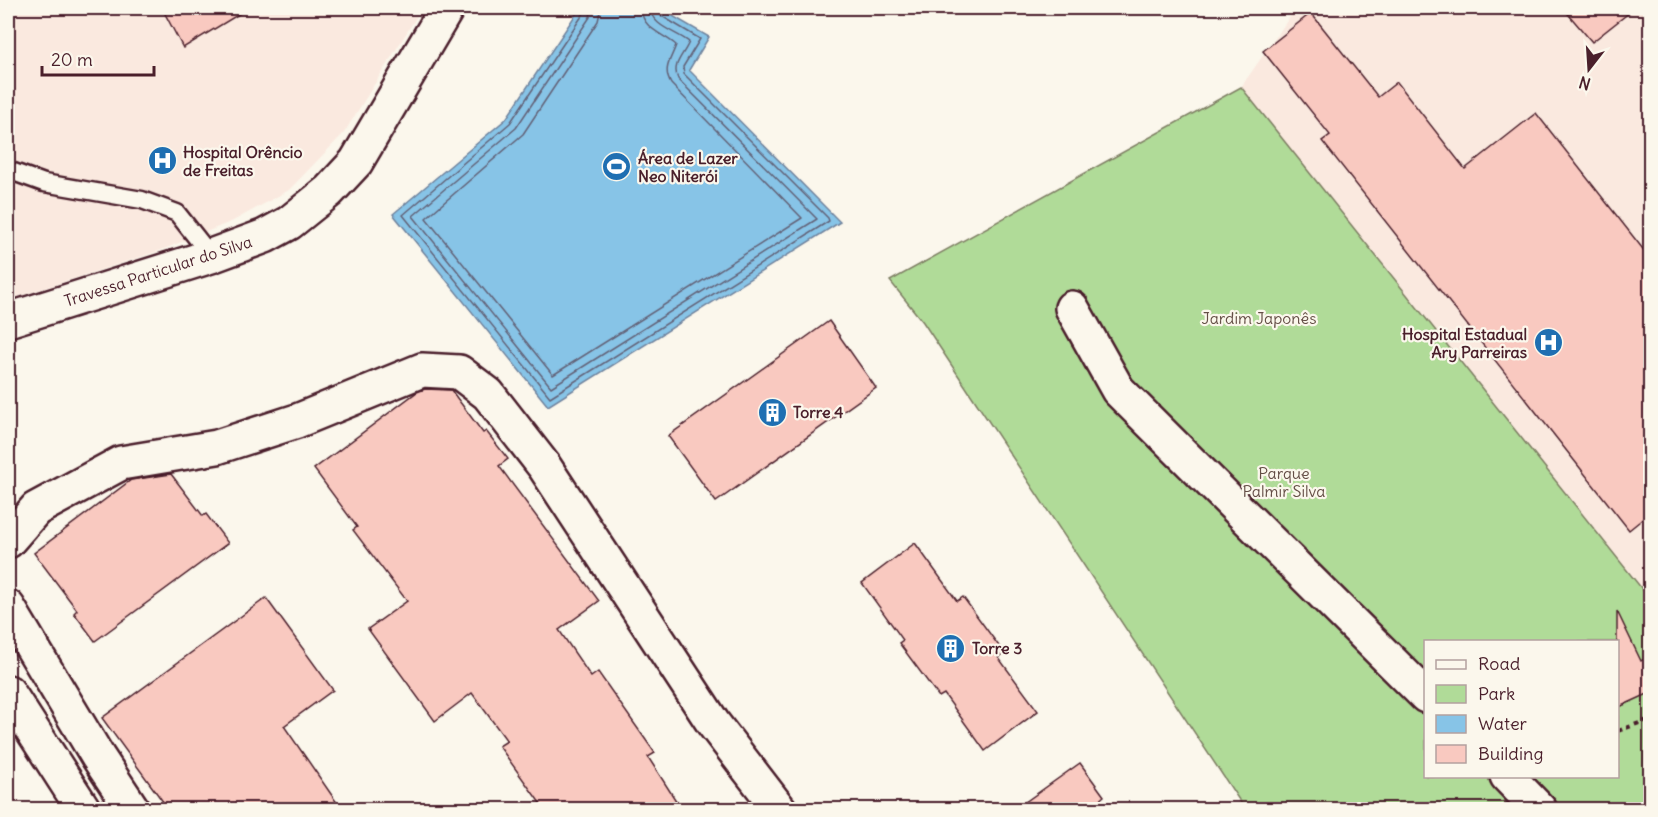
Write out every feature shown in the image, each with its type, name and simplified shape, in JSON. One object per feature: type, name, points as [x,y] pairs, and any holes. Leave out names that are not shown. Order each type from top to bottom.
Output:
[{"type":"street","name":"Travessa Particular do Silva","points":[[8,320],[211,256],[265,236],[289,223],[329,191],[356,162],[447,8]]},
{"type":"street","points":[[1072,308],[1118,390],[1424,695]]},
{"type":"street","points":[[8,542],[36,509],[121,463],[217,447],[297,421],[422,370],[459,372],[488,394],[544,466],[714,723],[780,810]]},
{"type":"street","points":[[8,607],[98,757],[133,810]]},
{"type":"street","points":[[8,692],[84,810]]},
{"type":"street","points":[[1508,778],[1540,810]]},
{"type":"lane","points":[[8,170],[44,183],[142,200],[177,213],[211,256]]},
{"type":"path","points":[[1619,730],[1650,719]]},
{"type":"shaded area","name":"Hospital Orêncio de Freitas","points":[[8,8],[422,8],[344,133],[289,190],[233,221],[159,251],[8,300],[8,214],[16,198],[8,194]]},
{"type":"shaded area","name":"Hospital Estadual Ary Parreiras","points":[[1296,8],[1650,8],[1650,599],[1241,87]]},
{"type":"green space","name":"Parque Palmir Silva","points":[[1241,87],[1650,599],[1650,809],[1245,809],[923,322],[890,281]]},
{"type":"water","name":"Área de Lazer Neo Niterói","points":[[580,8],[659,8],[709,37],[689,70],[840,222],[548,406],[393,214],[506,119]]},
{"type":"building","points":[[162,8],[249,8],[183,48]]},
{"type":"building","points":[[1563,8],[1635,8],[1592,42]]},
{"type":"building","points":[[1311,13],[1378,97],[1397,82],[1465,169],[1536,113],[1650,258],[1650,513],[1629,530],[1322,141],[1330,135],[1263,51]]},
{"type":"building","name":"Torre 4","points":[[829,321],[876,388],[716,502],[668,436]]},
{"type":"building","points":[[425,389],[451,390],[483,433],[486,431],[508,459],[499,466],[599,601],[559,630],[591,677],[598,672],[655,753],[648,757],[682,810],[545,810],[499,746],[507,741],[472,693],[435,721],[368,629],[407,601],[353,530],[357,527],[314,469],[417,392]]},
{"type":"building","points":[[171,474],[203,516],[206,514],[228,543],[95,641],[74,613],[77,610],[34,553],[131,480]]},
{"type":"building","name":"Torre 3","points":[[915,543],[957,601],[963,597],[1004,653],[998,657],[1038,711],[985,751],[944,694],[939,697],[899,643],[903,640],[862,583]]},
{"type":"building","points":[[266,598],[333,690],[284,726],[342,810],[169,810],[102,718]]},
{"type":"building","points":[[1617,611],[1641,661],[1650,656],[1650,693],[1619,707],[1619,640],[1617,640]]},
{"type":"building","points":[[1080,763],[1104,796],[1088,810],[1014,810]]},
{"type":"place","name":"Hospital Orêncio de Freitas","points":[[162,161]]},
{"type":"place","name":"Área de Lazer Neo Niterói","points":[[617,167]]},
{"type":"place","name":"Hospital Estadual Ary Parreiras","points":[[1548,343]]},
{"type":"place","name":"Torre 4","points":[[772,412]]},
{"type":"place","name":"Torre 3","points":[[951,648]]},
{"type":"park label","name":"Jardim Japonês","points":[[1259,318]]}]
